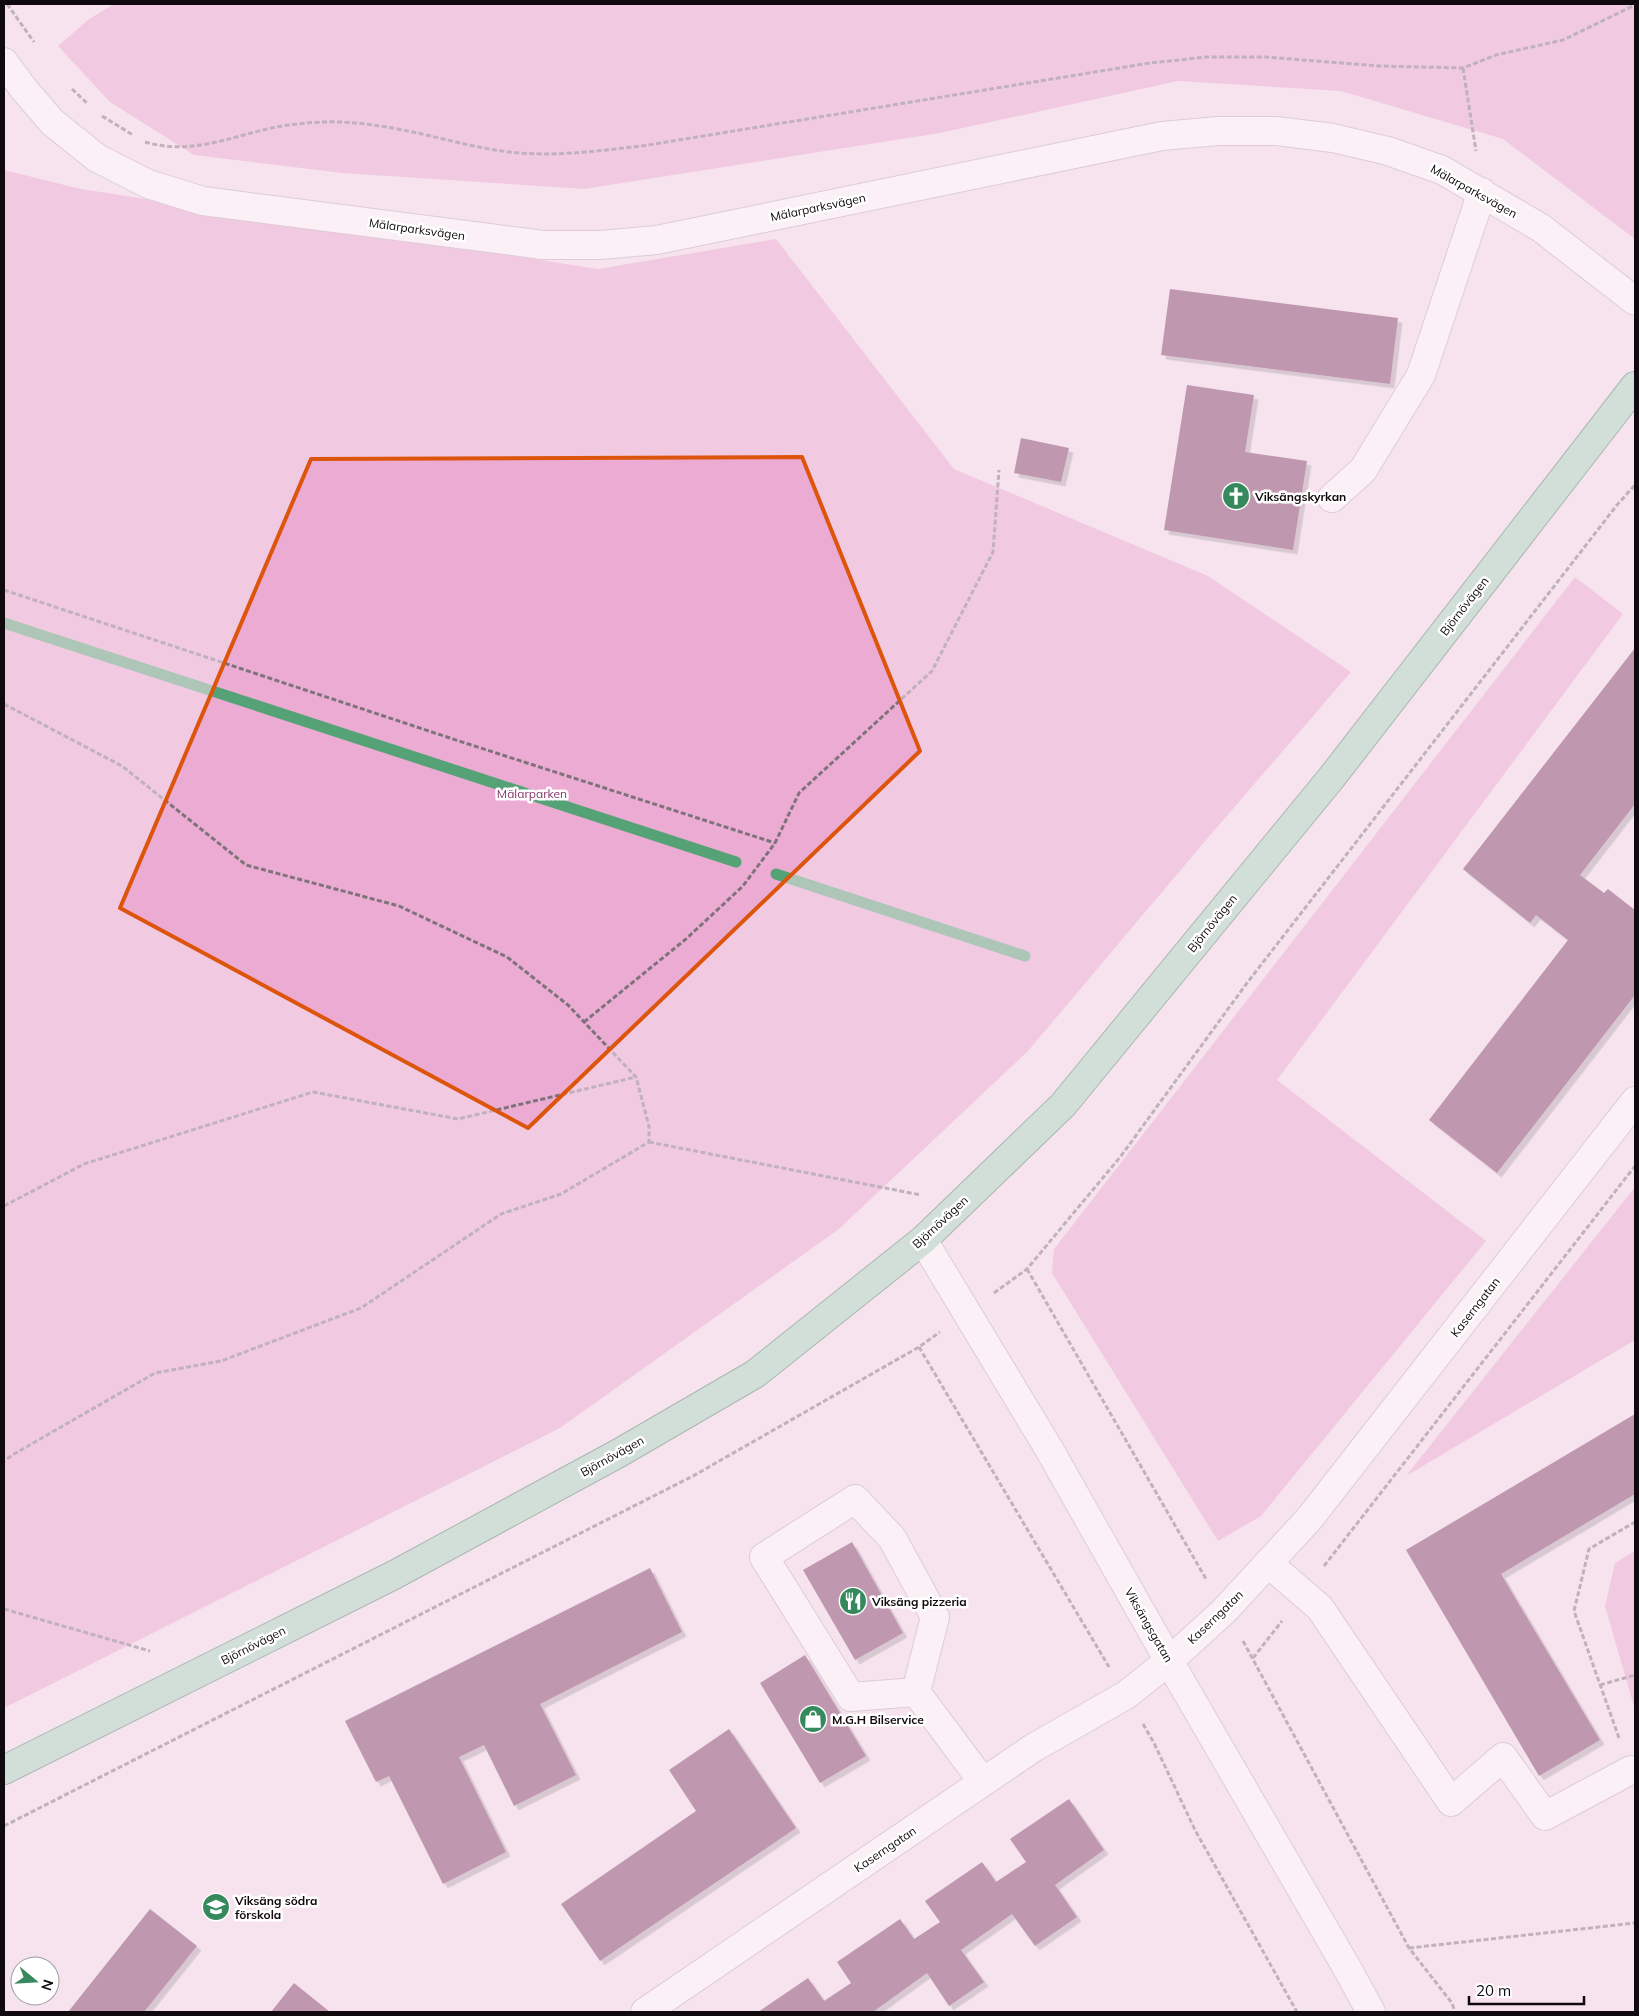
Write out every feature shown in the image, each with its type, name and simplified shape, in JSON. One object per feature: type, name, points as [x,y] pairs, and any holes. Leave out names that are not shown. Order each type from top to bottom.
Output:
[{"type":"main road","name":"Björnövägen","points":[[4,1770],[394,1575],[619,1453],[755,1374],[923,1240],[1064,1105],[1332,777],[1635,386]]},
{"type":"street","name":"Mälarparksvägen","points":[[4,62],[52,122],[97,158],[148,184],[203,201],[543,245],[600,245],[657,240],[1162,136],[1218,131],[1276,131],[1333,138],[1388,151],[1442,170],[1541,228],[1635,301]]},
{"type":"street","points":[[1332,498],[1363,470],[1421,375],[1482,192]]},
{"type":"street","name":"Kaserngatan","points":[[644,2012],[1034,1748],[1126,1695],[1169,1661],[1224,1611],[1309,1519],[1635,1101]]},
{"type":"street","name":"Viksängsgatan","points":[[923,1240],[1050,1449],[1169,1661],[1371,2012]]},
{"type":"street","points":[[855,1499],[892,1538],[934,1617],[916,1692],[851,1697],[764,1557],[855,1499]]},
{"type":"street","points":[[1268,1563],[1320,1608],[1450,1802],[1503,1757],[1545,1816],[1631,1770]]},
{"type":"street","points":[[916,1692],[983,1782]]},
{"type":"path","points":[[6,4],[36,44]]},
{"type":"path","points":[[97,112],[145,142],[164,147],[191,148],[294,124],[348,122],[374,125],[502,151],[542,154],[582,153],[642,146],[1141,65],[1207,57],[1265,57],[1379,66],[1464,68],[1496,55],[1563,40],[1635,5]]},
{"type":"path","points":[[1464,68],[1482,192]]},
{"type":"path","points":[[70,87],[90,106]]},
{"type":"path","points":[[584,1022],[686,939],[743,886],[775,843],[799,794],[932,671],[993,552],[1000,470]]},
{"type":"path","points":[[4,590],[459,742],[775,843]]},
{"type":"path","points":[[4,704],[122,766],[246,865],[399,906],[507,957],[568,1005],[636,1077],[649,1126],[649,1142]]},
{"type":"path","points":[[4,1206],[84,1164],[313,1092],[458,1120],[636,1077]]},
{"type":"path","points":[[4,1461],[155,1373],[221,1361],[361,1308],[501,1214],[561,1194],[649,1142],[922,1195]]},
{"type":"path","points":[[1253,1658],[1635,1166]]},
{"type":"path","points":[[1027,1269],[1253,1658],[1408,1948],[1452,2003],[1455,2012]]},
{"type":"path","points":[[1631,1770],[1574,1611],[1589,1548],[1635,1522]]},
{"type":"path","points":[[4,1609],[150,1651]]},
{"type":"path","points":[[1600,1685],[1635,1674]]},
{"type":"path","points":[[1408,1948],[1635,1922]]},
{"type":"highlighted area","points":[[802,457],[920,751],[528,1128],[120,908],[311,459]]},
{"type":"green space","points":[[114,4],[1635,4],[1635,239],[1503,139],[1341,91],[1178,81],[940,133],[584,189],[342,173],[194,155],[110,102],[58,46],[89,19]]},
{"type":"green space","name":"Mälarparken","points":[[4,170],[81,189],[598,269],[776,239],[954,469],[1208,576],[1351,672],[1028,1051],[839,1229],[560,1428],[4,1708]]},
{"type":"green space","points":[[1575,577],[1623,614],[1277,1080],[1486,1241],[1261,1516],[1218,1541],[1052,1273],[1054,1249]]},
{"type":"green space","points":[[1635,1187],[1635,1340],[1406,1476]]},
{"type":"green space","points":[[1635,1551],[1635,1710],[1605,1606],[1615,1563]]},
{"type":"building","points":[[1170,289],[1398,318],[1390,384],[1161,355]]},
{"type":"building","name":"Viksängskyrkan","points":[[1187,385],[1254,395],[1245,452],[1307,461],[1293,550],[1164,530]]},
{"type":"building","points":[[1021,438],[1069,448],[1061,482],[1014,473]]},
{"type":"building","points":[[1635,648],[1635,804],[1580,875],[1604,893],[1608,889],[1635,910],[1635,995],[1497,1173],[1429,1120],[1568,940],[1536,915],[1530,923],[1463,869]]},
{"type":"building","points":[[1635,1414],[1635,1494],[1501,1574],[1600,1740],[1539,1776],[1406,1550]]},
{"type":"building","name":"Viksäng pizzeria","points":[[852,1542],[903,1633],[855,1660],[803,1570]]},
{"type":"building","points":[[650,1568],[682,1632],[540,1704],[576,1775],[514,1806],[484,1745],[459,1757],[506,1852],[443,1884],[389,1776],[376,1782],[345,1721]]},
{"type":"building","name":"M.G.H Bilservice","points":[[805,1655],[866,1756],[820,1783],[760,1683]]},
{"type":"building","points":[[729,1729],[796,1828],[600,1961],[561,1904],[696,1811],[669,1770]]},
{"type":"building","points":[[1069,1799],[1104,1850],[1055,1885],[1077,1917],[1035,1946],[1012,1914],[961,1950],[984,1982],[949,2006],[927,1973],[873,2012],[758,2012],[808,1978],[824,2001],[851,1983],[837,1962],[900,1919],[914,1939],[940,1922],[925,1901],[982,1862],[996,1882],[1026,1862],[1010,1839]]},
{"type":"building","points":[[150,1909],[197,1946],[144,2012],[68,2012]]},
{"type":"building","points":[[294,1983],[330,2012],[271,2012]]},
{"type":"waterway","points":[[4,623],[736,862]]},
{"type":"waterway","points":[[776,874],[1025,956]]},
{"type":"place","name":"Viksängskyrkan","points":[[1236,496]]},
{"type":"place","name":"Viksäng pizzeria","points":[[853,1601]]},
{"type":"place","name":"M.G.H Bilservice","points":[[813,1719]]},
{"type":"place","name":"Viksäng södra förskola","points":[[216,1907]]}]
